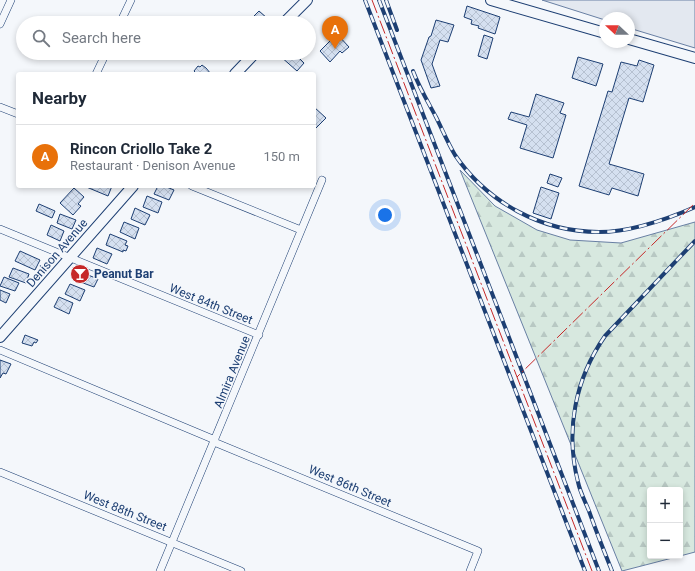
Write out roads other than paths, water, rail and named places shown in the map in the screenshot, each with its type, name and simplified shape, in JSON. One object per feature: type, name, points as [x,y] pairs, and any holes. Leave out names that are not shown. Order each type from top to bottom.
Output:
[{"type":"main road","points":[[291,16],[307,0]]},
{"type":"main road","points":[[491,0],[599,31]]},
{"type":"main road","points":[[635,41],[695,58]]},
{"type":"main road","points":[[237,72],[248,60]]},
{"type":"main road","name":"Denison Avenue","points":[[0,337],[131,188]]},
{"type":"street","points":[[0,24],[11,0]]},
{"type":"street","points":[[123,16],[131,0]]},
{"type":"street","points":[[97,72],[103,60]]},
{"type":"street","points":[[0,107],[16,113]]},
{"type":"street","name":"Almira Avenue","points":[[160,571],[322,180]]},
{"type":"street","points":[[197,188],[301,230]]},
{"type":"street","name":"West 84th Street","points":[[0,229],[258,335]]},
{"type":"street","name":"West 86th Street","points":[[0,350],[478,551],[470,571]]},
{"type":"street","name":"West 88th Street","points":[[0,472],[241,571]]},
{"type":"railway","points":[[365,0],[585,571]]},
{"type":"railway","points":[[379,0],[599,571]]},
{"type":"railway","points":[[386,0],[397,30]]},
{"type":"railway","points":[[413,71],[455,155],[468,172],[483,187],[499,200],[517,211],[536,220],[557,227],[577,231],[599,232],[636,228],[695,207]]},
{"type":"railway","points":[[612,571],[578,482],[574,463],[573,444],[575,406],[586,370],[605,336],[695,241]]},
{"type":"place","name":"Rincon Criollo Take 2","points":[[335,49]]},
{"type":"place","name":"Peanut Bar","points":[[80,274]]}]
